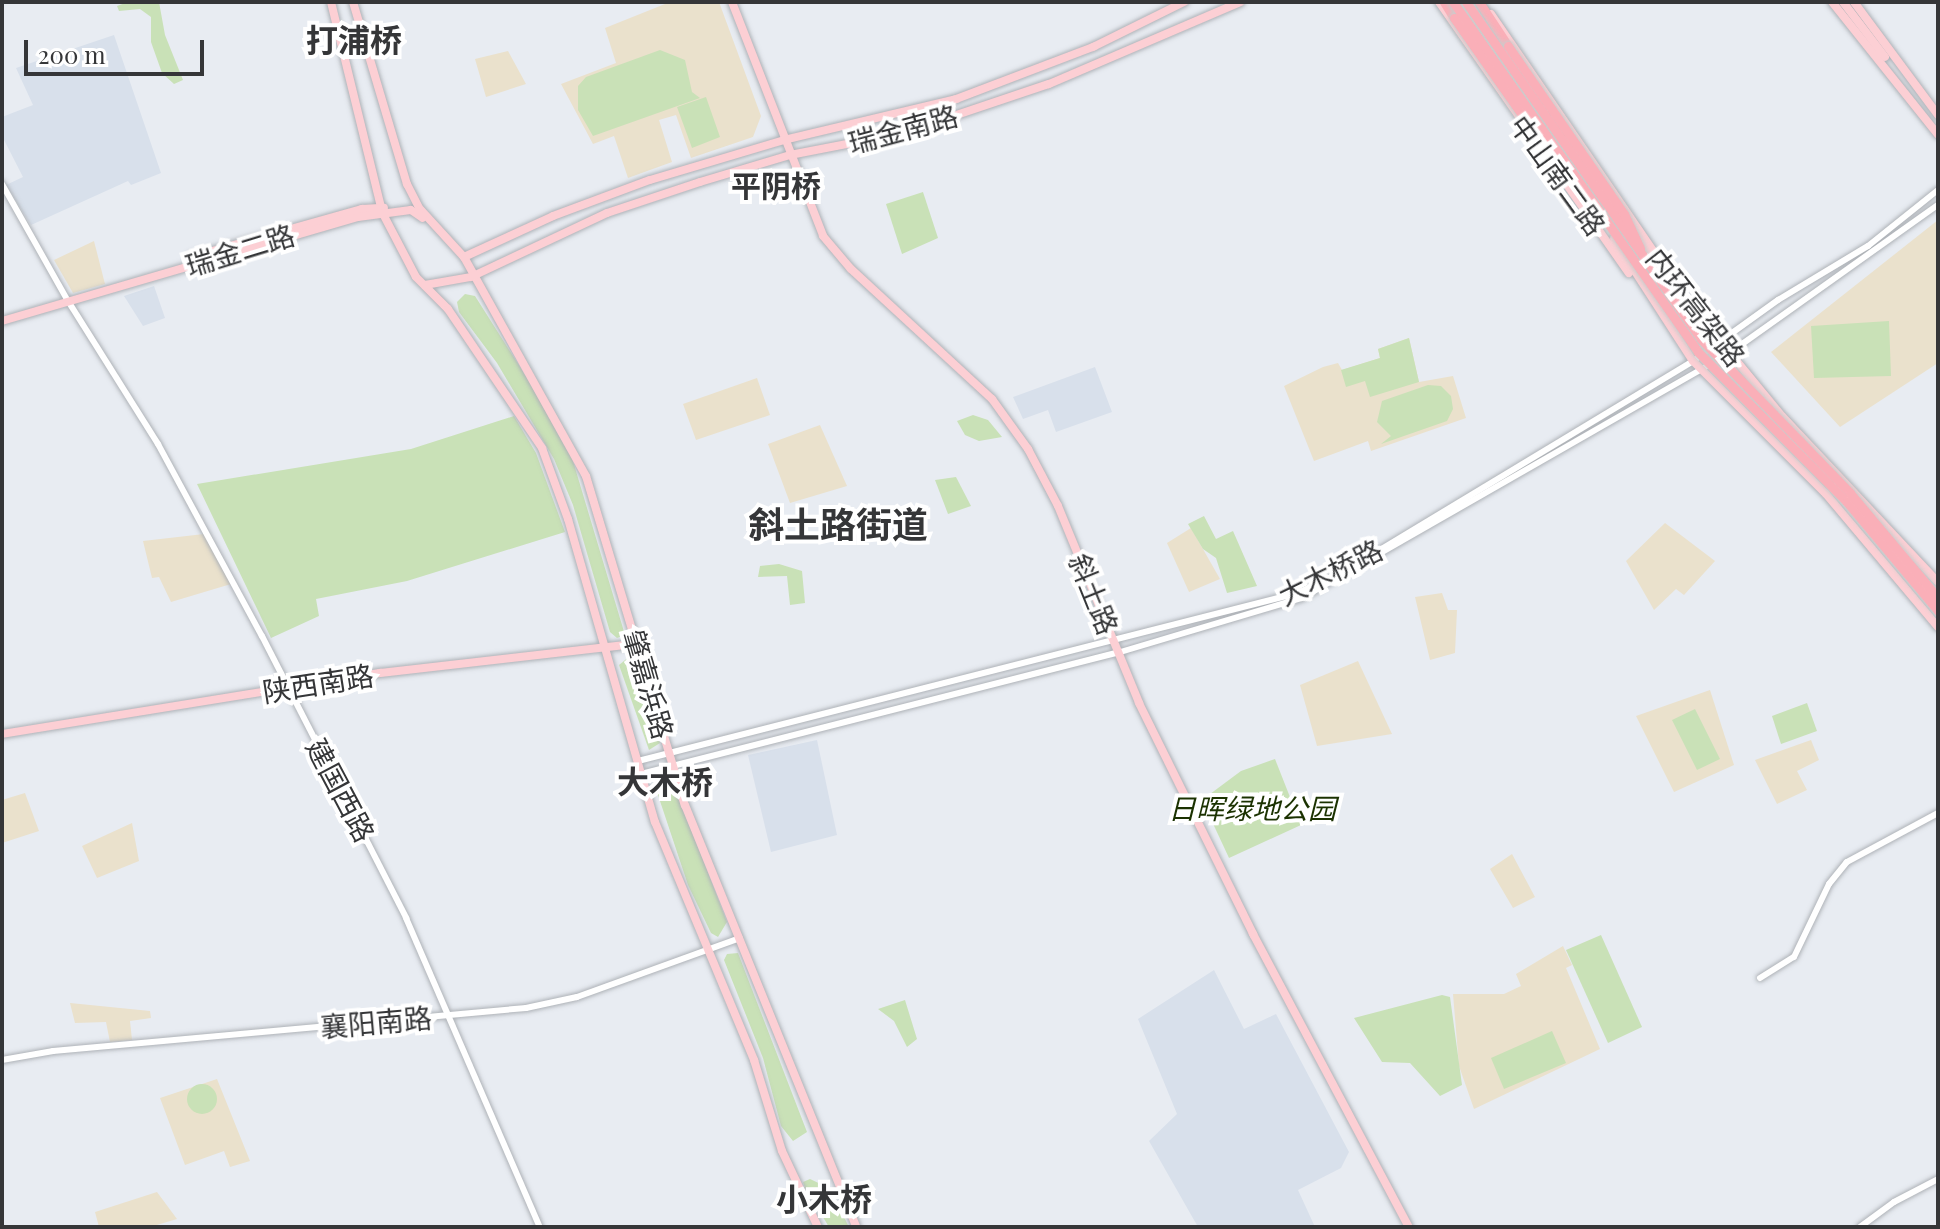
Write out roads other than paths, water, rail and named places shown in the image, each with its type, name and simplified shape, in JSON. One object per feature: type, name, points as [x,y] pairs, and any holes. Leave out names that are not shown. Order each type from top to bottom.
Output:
[{"type":"highway","points":[[1446,2],[1454,18],[1591,213],[1646,274]]},
{"type":"highway","name":"内环高架路","points":[[1446,2],[1646,274],[1721,362],[1850,493],[1938,598]]},
{"type":"highway","name":"内环高架路","points":[[1466,2],[1698,352],[1847,502],[1938,611]]},
{"type":"highway","points":[[1480,2],[1624,214],[1646,274]]},
{"type":"main road","name":"肇嘉浜路","points":[[331,2],[382,210],[425,285],[448,309],[542,448],[568,519],[641,774],[670,863],[754,1060],[782,1151],[818,1227]]},
{"type":"main road","name":"肇嘉浜路","points":[[353,2],[407,184],[420,209],[464,257],[471,277],[566,433],[586,476],[672,768],[856,1227]]},
{"type":"main road","name":"斜土路","points":[[732,2],[815,219],[834,251],[981,388],[1013,426],[1058,506],[1117,653],[1253,934],[1409,1227]]},
{"type":"main road","name":"瑞金南路","points":[[464,257],[606,195],[784,140],[956,99],[1093,47],[1184,2]]},
{"type":"main road","name":"瑞金南路","points":[[425,285],[471,277],[607,213],[790,155],[903,133],[1034,89],[1240,2]]},
{"type":"main road","name":"中山南二路","points":[[1446,2],[1581,183],[1681,346]]},
{"type":"main road","name":"中山南二路","points":[[1446,2],[1681,346],[1700,369],[1826,494],[1938,627]]},
{"type":"main road","name":"中山南二路","points":[[1480,2],[1588,150],[1686,306]]},
{"type":"main road","name":"中山南二路","points":[[1480,2],[1570,145],[1686,306],[1938,582]]},
{"type":"main road","points":[[1832,2],[1938,135]]},
{"type":"main road","points":[[1843,2],[1886,58],[1917,88]]},
{"type":"main road","points":[[1854,2],[1938,115]]},
{"type":"main road","points":[[382,210],[419,214],[464,257]]},
{"type":"main road","name":"瑞金二路","points":[[2,321],[192,260],[382,210]]},
{"type":"main road","name":"陕西南路","points":[[2,734],[406,670],[605,650],[636,644]]},
{"type":"street","name":"建国西路","points":[[2,184],[68,301],[164,454],[406,918],[540,1227]]},
{"type":"street","name":"大木桥路","points":[[638,761],[1113,643],[1298,593],[1350,568],[1693,361],[1868,246],[1938,190]]},
{"type":"street","name":"大木桥路","points":[[641,774],[1117,653],[1302,598],[1728,354],[1938,205]]},
{"type":"street","points":[[1760,978],[1794,957],[1829,884],[1847,862],[1938,813]]},
{"type":"street","name":"襄阳南路","points":[[2,1060],[449,1015],[567,1000],[741,938]]},
{"type":"street","points":[[1860,1227],[1894,1202],[1938,1179]]},
{"type":"district","name":"打浦桥","points":[[354,39]]},
{"type":"district","name":"平阴桥","points":[[776,185]]},
{"type":"district","name":"斜土路街道","points":[[838,524]]},
{"type":"district","name":"大木桥","points":[[665,781]]},
{"type":"district","name":"小木桥","points":[[824,1198]]},
{"type":"park label","name":"日晖绿地公园","points":[[1252,808]]}]
